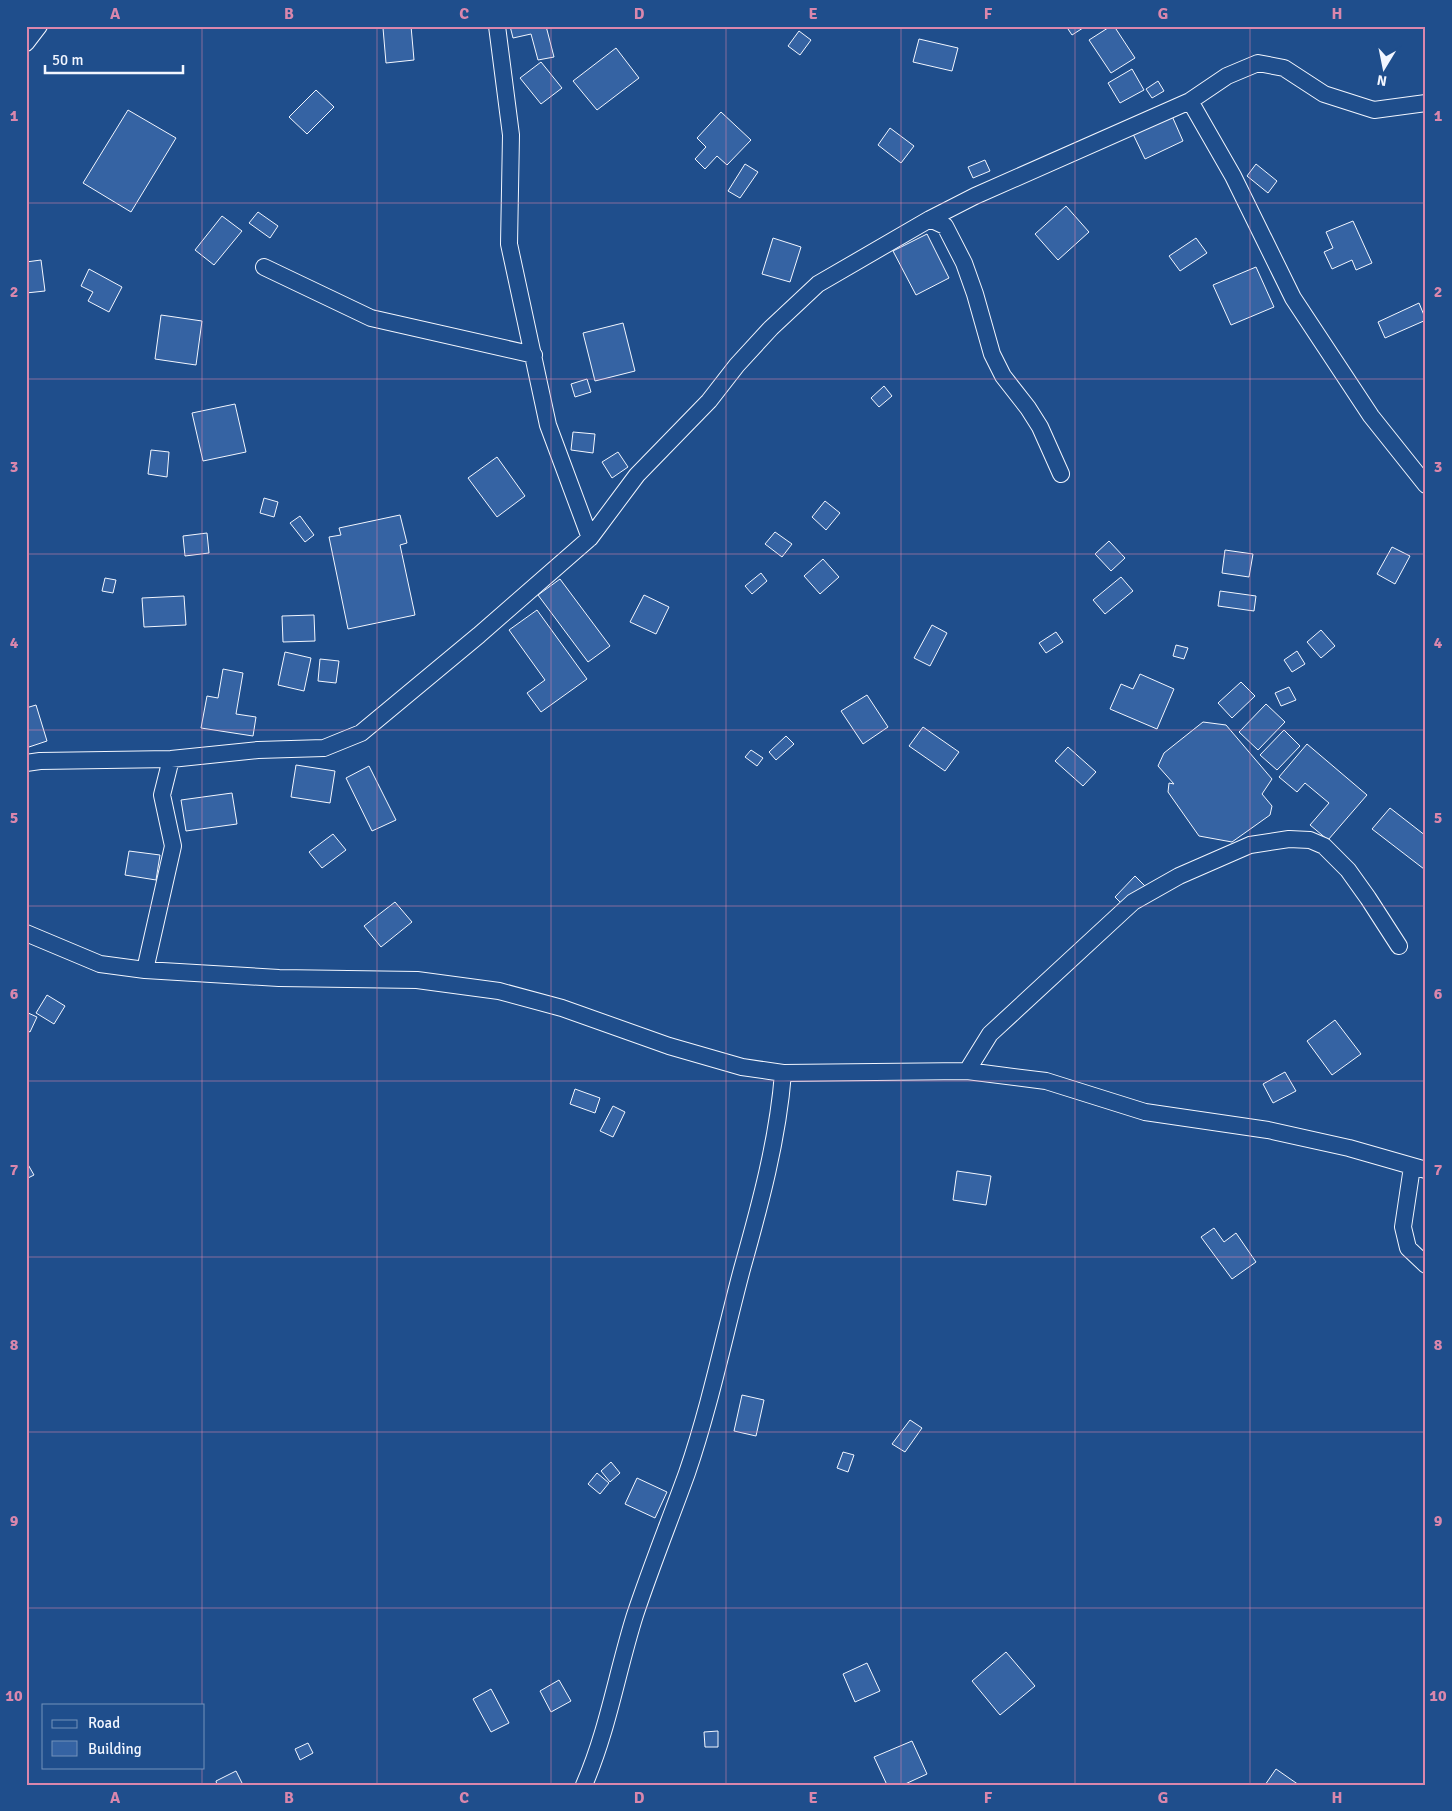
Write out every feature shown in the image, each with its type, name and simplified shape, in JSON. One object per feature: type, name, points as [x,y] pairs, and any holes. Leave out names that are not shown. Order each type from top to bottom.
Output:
[{"type":"street","points":[[26,43],[39,26]]},
{"type":"street","points":[[497,26],[511,135],[509,244],[548,426],[590,538]]},
{"type":"street","points":[[26,763],[40,761],[171,759],[258,750],[324,748],[360,733],[479,635],[590,538],[636,475],[709,402],[736,365],[770,328],[818,284],[930,219],[975,196],[1190,101],[1226,76],[1258,63],[1284,68],[1324,94],[1374,110],[1426,103]]},
{"type":"street","points":[[1190,101],[1233,176],[1293,298],[1371,416],[1426,485]]},
{"type":"street","points":[[930,219],[945,226],[964,263],[992,354],[1003,376],[1028,408],[1040,428],[1061,474]]},
{"type":"street","points":[[264,266],[371,318],[534,355]]},
{"type":"street","points":[[145,970],[173,846],[162,795],[171,759]]},
{"type":"street","points":[[967,1071],[990,1034],[1134,902],[1179,876],[1250,845],[1289,839],[1310,840],[1324,846],[1348,870],[1399,946]]},
{"type":"street","points":[[26,933],[100,964],[145,970],[279,978],[417,980],[499,990],[579,1014],[669,1046],[742,1067],[783,1073],[967,1071],[1046,1081],[1145,1112],[1268,1130],[1349,1148],[1419,1169],[1407,1192],[1403,1227],[1408,1248],[1426,1265]]},
{"type":"street","points":[[584,1785],[596,1758],[635,1614],[687,1473],[713,1382],[753,1230],[770,1156],[780,1109],[783,1073]]},
{"type":"building","points":[[411,26],[414,60],[386,63],[383,28]]},
{"type":"building","points":[[510,26],[546,26],[554,57],[538,60],[531,34],[513,38]]},
{"type":"building","points":[[1066,26],[1086,26],[1072,35]]},
{"type":"building","points":[[1114,26],[1135,58],[1111,73],[1089,40]]},
{"type":"building","points":[[799,31],[811,40],[800,55],[788,46]]},
{"type":"building","points":[[919,39],[958,48],[952,71],[913,62]]},
{"type":"building","points":[[616,48],[639,78],[597,110],[573,81]]},
{"type":"building","points":[[541,62],[562,88],[541,104],[520,78]]},
{"type":"building","points":[[1132,69],[1144,90],[1120,103],[1108,83]]},
{"type":"building","points":[[1158,81],[1164,91],[1152,98],[1146,89]]},
{"type":"building","points":[[316,90],[334,107],[307,134],[289,117]]},
{"type":"building","points":[[128,110],[176,138],[131,212],[83,183]]},
{"type":"building","points":[[721,112],[751,140],[727,165],[717,156],[705,169],[695,159],[706,147],[697,138]]},
{"type":"building","points":[[1172,116],[1183,141],[1145,159],[1133,134]]},
{"type":"building","points":[[890,128],[914,146],[901,163],[878,145]]},
{"type":"building","points":[[985,160],[990,171],[973,178],[968,167]]},
{"type":"building","points":[[745,164],[758,172],[740,198],[728,191]]},
{"type":"building","points":[[1256,164],[1277,181],[1268,193],[1247,176]]},
{"type":"building","points":[[1066,206],[1089,232],[1058,260],[1035,234]]},
{"type":"building","points":[[258,212],[278,226],[270,238],[249,223]]},
{"type":"building","points":[[222,216],[242,231],[214,265],[195,250]]},
{"type":"building","points":[[1353,221],[1372,263],[1356,270],[1352,260],[1332,269],[1324,252],[1333,248],[1326,232]]},
{"type":"building","points":[[927,234],[949,278],[916,295],[893,251]]},
{"type":"building","points":[[773,238],[801,247],[790,282],[762,274]]},
{"type":"building","points":[[1196,238],[1207,253],[1180,271],[1169,256]]},
{"type":"building","points":[[41,260],[45,291],[26,293],[26,262]]},
{"type":"building","points":[[1256,267],[1274,307],[1231,325],[1213,285]]},
{"type":"building","points":[[89,269],[122,287],[109,312],[88,301],[93,292],[81,286]]},
{"type":"building","points":[[1419,303],[1426,320],[1385,338],[1378,322]]},
{"type":"building","points":[[161,315],[202,321],[196,365],[155,359]]},
{"type":"building","points":[[623,323],[635,371],[595,381],[583,333]]},
{"type":"building","points":[[587,379],[591,392],[575,397],[571,384]]},
{"type":"building","points":[[884,386],[892,396],[879,407],[871,398]]},
{"type":"building","points":[[235,404],[246,452],[203,461],[192,413]]},
{"type":"building","points":[[573,432],[595,434],[593,453],[571,450]]},
{"type":"building","points":[[151,450],[169,452],[167,477],[148,474]]},
{"type":"building","points":[[618,452],[628,467],[612,478],[602,462]]},
{"type":"building","points":[[497,457],[525,496],[497,517],[468,478]]},
{"type":"building","points":[[264,498],[278,502],[274,517],[260,513]]},
{"type":"building","points":[[825,501],[840,513],[826,530],[812,517]]},
{"type":"building","points":[[400,515],[407,543],[400,545],[415,615],[348,629],[329,537],[341,535],[339,528]]},
{"type":"building","points":[[300,516],[314,535],[305,542],[290,523]]},
{"type":"building","points":[[775,532],[792,544],[782,557],[765,544]]},
{"type":"building","points":[[207,533],[209,553],[185,556],[183,536]]},
{"type":"building","points":[[1109,541],[1125,558],[1111,571],[1095,554]]},
{"type":"building","points":[[1392,547],[1410,556],[1395,584],[1377,574]]},
{"type":"building","points":[[1225,550],[1253,554],[1249,577],[1222,573]]},
{"type":"building","points":[[823,559],[839,577],[820,594],[804,576]]},
{"type":"building","points":[[761,573],[767,581],[752,594],[745,586]]},
{"type":"building","points":[[1121,577],[1133,591],[1105,614],[1093,600]]},
{"type":"building","points":[[105,578],[116,580],[113,593],[102,591]]},
{"type":"building","points":[[560,579],[610,646],[588,662],[538,595]]},
{"type":"building","points":[[1220,591],[1256,596],[1254,611],[1218,606]]},
{"type":"building","points":[[644,595],[669,607],[656,634],[630,622]]},
{"type":"building","points":[[184,596],[186,625],[144,627],[142,598]]},
{"type":"building","points":[[537,610],[587,679],[541,712],[527,693],[545,680],[509,630]]},
{"type":"building","points":[[314,615],[315,641],[283,642],[282,616]]},
{"type":"building","points":[[932,625],[947,633],[930,666],[914,658]]},
{"type":"building","points":[[1321,630],[1335,646],[1321,658],[1307,642]]},
{"type":"building","points":[[1056,632],[1063,642],[1046,653],[1039,643]]},
{"type":"building","points":[[1176,645],[1188,648],[1184,659],[1173,656]]},
{"type":"building","points":[[1297,651],[1305,664],[1292,672],[1284,660]]},
{"type":"building","points":[[285,652],[311,658],[304,691],[278,685]]},
{"type":"building","points":[[320,659],[339,661],[336,683],[318,681]]},
{"type":"building","points":[[223,669],[243,673],[236,714],[256,717],[253,736],[201,728],[207,696],[218,698]]},
{"type":"building","points":[[1140,674],[1174,689],[1157,729],[1110,709],[1121,684],[1133,689]]},
{"type":"building","points":[[1241,682],[1255,696],[1232,718],[1218,703]]},
{"type":"building","points":[[1289,687],[1296,700],[1281,706],[1275,693]]},
{"type":"building","points":[[867,695],[888,727],[863,744],[841,711]]},
{"type":"building","points":[[1266,704],[1285,722],[1258,750],[1239,732]]},
{"type":"building","points":[[36,705],[47,741],[26,748],[26,708]]},
{"type":"building","points":[[1203,722],[1226,725],[1272,779],[1262,794],[1272,806],[1270,815],[1232,842],[1199,836],[1168,792],[1169,783],[1174,784],[1158,766],[1164,753]]},
{"type":"building","points":[[923,727],[959,752],[945,771],[909,746]]},
{"type":"building","points":[[1284,730],[1300,746],[1277,770],[1260,755]]},
{"type":"building","points":[[786,736],[794,744],[776,760],[769,752]]},
{"type":"building","points":[[1307,744],[1367,795],[1328,840],[1310,825],[1329,803],[1305,783],[1297,792],[1279,777]]},
{"type":"building","points":[[1068,747],[1096,772],[1083,786],[1055,761]]},
{"type":"building","points":[[751,750],[763,758],[757,766],[745,757]]},
{"type":"building","points":[[296,765],[335,771],[330,803],[291,797]]},
{"type":"building","points":[[369,766],[396,820],[372,831],[346,778]]},
{"type":"building","points":[[232,793],[237,824],[186,831],[181,800]]},
{"type":"building","points":[[1390,808],[1426,836],[1426,867],[1424,869],[1372,829]]},
{"type":"building","points":[[333,834],[346,850],[322,868],[309,852]]},
{"type":"building","points":[[129,851],[160,855],[156,880],[125,875]]},
{"type":"building","points":[[1135,876],[1146,887],[1126,908],[1115,897]]},
{"type":"building","points":[[395,902],[412,922],[381,947],[364,926]]},
{"type":"building","points":[[47,995],[65,1006],[54,1024],[36,1013]]},
{"type":"building","points":[[26,1012],[37,1017],[30,1032],[26,1030]]},
{"type":"building","points":[[1335,1020],[1361,1054],[1332,1075],[1307,1041]]},
{"type":"building","points":[[1285,1072],[1296,1091],[1273,1103],[1263,1084]]},
{"type":"building","points":[[575,1089],[600,1098],[595,1113],[570,1104]]},
{"type":"building","points":[[613,1106],[625,1112],[613,1137],[600,1131]]},
{"type":"building","points":[[26,1161],[34,1175],[26,1179]]},
{"type":"building","points":[[957,1171],[991,1176],[986,1205],[953,1200]]},
{"type":"building","points":[[1214,1228],[1224,1242],[1236,1233],[1256,1262],[1232,1279],[1201,1237]]},
{"type":"building","points":[[742,1395],[764,1400],[756,1436],[734,1431]]},
{"type":"building","points":[[910,1420],[922,1428],[905,1452],[892,1444]]},
{"type":"building","points":[[843,1452],[854,1455],[848,1472],[837,1468]]},
{"type":"building","points":[[611,1462],[620,1473],[610,1482],[601,1471]]},
{"type":"building","points":[[597,1473],[609,1483],[600,1494],[588,1484]]},
{"type":"building","points":[[637,1478],[667,1492],[655,1518],[625,1504]]},
{"type":"building","points":[[1006,1652],[1035,1686],[1000,1715],[972,1681]]},
{"type":"building","points":[[867,1663],[880,1691],[855,1702],[843,1674]]},
{"type":"building","points":[[559,1680],[571,1701],[551,1712],[540,1691]]},
{"type":"building","points":[[491,1689],[509,1723],[491,1732],[473,1699]]},
{"type":"building","points":[[718,1731],[718,1747],[705,1747],[704,1732]]},
{"type":"building","points":[[912,1741],[927,1774],[903,1785],[887,1785],[874,1757]]},
{"type":"building","points":[[308,1743],[313,1753],[300,1760],[295,1749]]},
{"type":"building","points":[[1276,1769],[1299,1785],[1265,1785]]},
{"type":"building","points":[[236,1771],[243,1785],[217,1785],[216,1781]]}]
